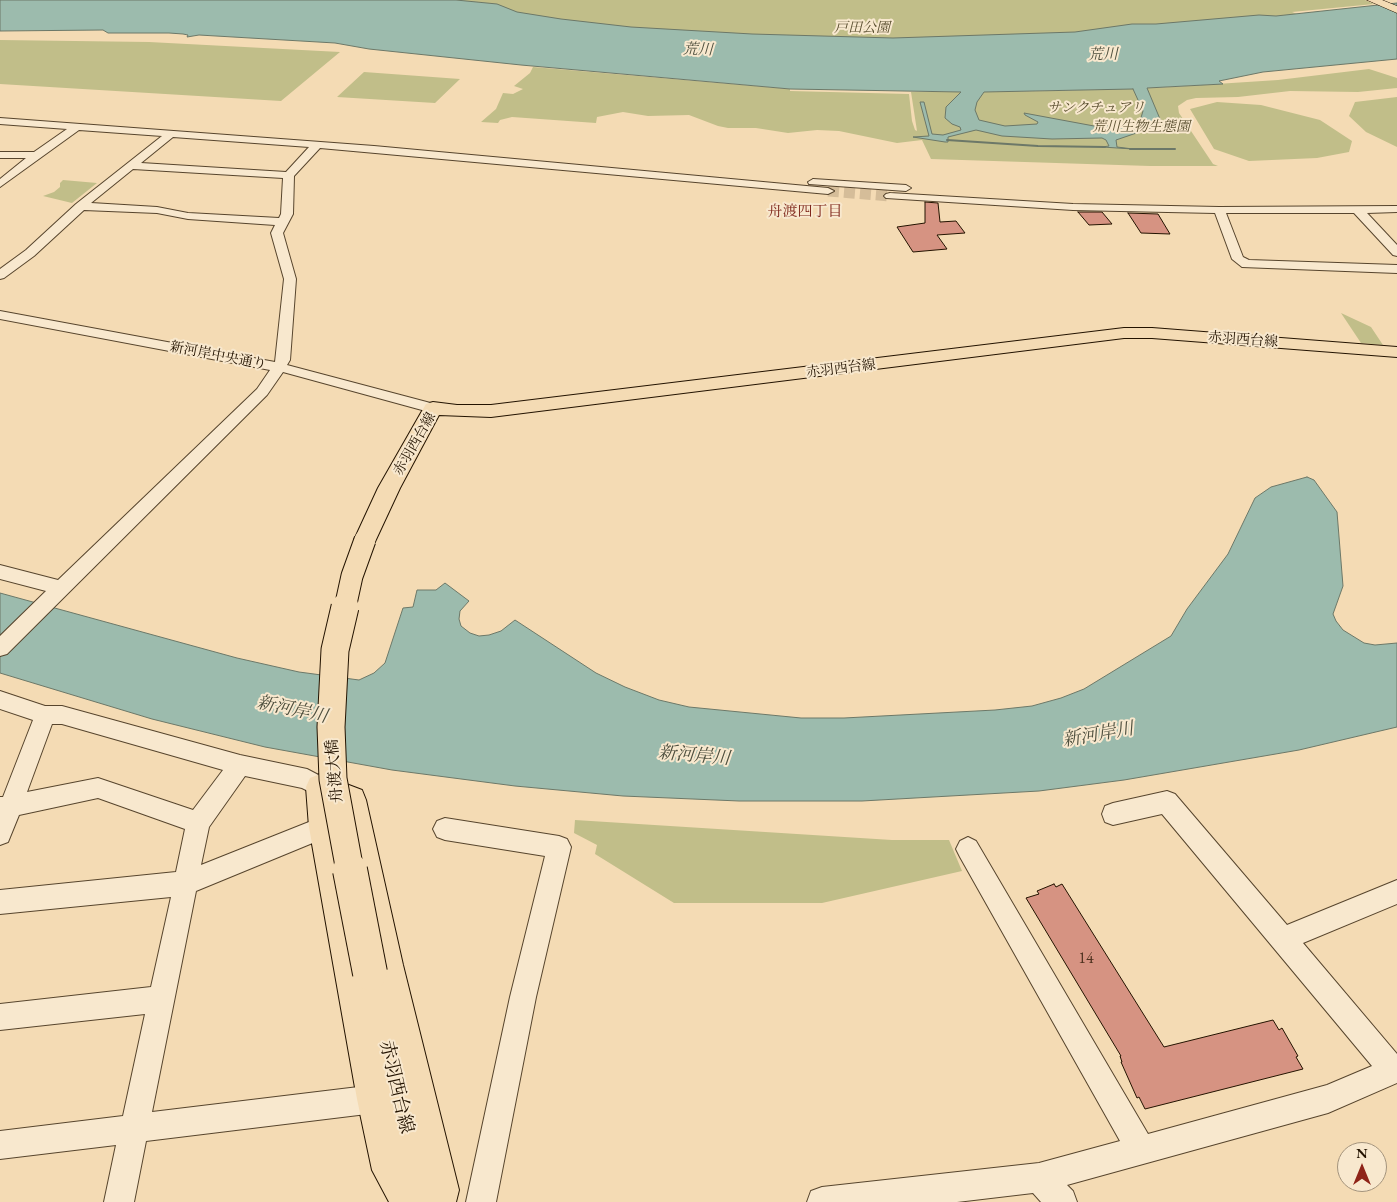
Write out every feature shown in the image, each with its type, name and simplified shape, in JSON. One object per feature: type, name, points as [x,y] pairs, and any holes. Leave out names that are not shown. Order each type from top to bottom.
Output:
[{"type":"highway","points":[[1372,0],[1397,9]]},
{"type":"highway","points":[[1379,0],[1397,9]]},
{"type":"main road","name":"赤羽西台線","points":[[365,540],[389,488],[433,408],[457,411],[491,411],[1124,333],[1152,333],[1397,352]]},
{"type":"main road","name":"舟渡大橋","points":[[365,540],[352,576],[335,650],[332,727],[333,779],[370,973]]},
{"type":"main road","points":[[410,1202],[391,1170],[375,1099],[324,827],[320,787],[352,800],[387,965],[440,1190],[437,1202]]},
{"type":"main road","name":"赤羽西台線","points":[[370,973],[422,1202]]},
{"type":"street","points":[[0,129],[5,122],[172,133],[317,144],[828,191]]},
{"type":"street","points":[[0,184],[36,155],[78,126]]},
{"type":"street","points":[[0,275],[30,253],[80,206],[172,133]]},
{"type":"street","points":[[0,648],[262,392],[279,367],[283,360],[290,279],[277,233],[287,214],[289,175],[317,144]]},
{"type":"street","points":[[0,155],[36,155]]},
{"type":"street","points":[[131,166],[289,175]]},
{"type":"street","points":[[667,176],[682,175],[765,181],[831,182],[1062,203],[1073,207]]},
{"type":"street","points":[[890,196],[1073,207],[1219,210],[1397,209]]},
{"type":"street","points":[[80,206],[283,222]]},
{"type":"street","points":[[1219,210],[1238,259],[1246,264],[1397,268]]},
{"type":"street","points":[[1358,210],[1397,252]]},
{"type":"street","name":"新河岸中央通り","points":[[0,315],[279,367],[433,408]]},
{"type":"street","points":[[0,572],[60,589]]},
{"type":"street","points":[[0,700],[45,715],[62,715],[240,765],[307,779],[320,787]]},
{"type":"street","points":[[0,834],[5,807],[45,715]]},
{"type":"street","points":[[119,1202],[198,823],[240,765]]},
{"type":"street","points":[[5,807],[98,788],[198,823]]},
{"type":"street","points":[[822,1202],[1040,1178],[1328,1099],[1395,1070],[1167,802],[1113,814]]},
{"type":"street","points":[[0,902],[185,883],[324,827]]},
{"type":"street","points":[[445,829],[559,847],[523,997],[481,1202]]},
{"type":"street","points":[[968,850],[1142,1151]]},
{"type":"street","points":[[1283,939],[1397,892]]},
{"type":"street","points":[[0,1017],[161,999]]},
{"type":"street","points":[[0,1145],[375,1099]]},
{"type":"street","points":[[1040,1178],[1062,1202]]},
{"type":"green space","name":"戸田公園","points":[[0,0],[1365,0],[1374,4],[1292,12],[1356,37],[1118,55]]},
{"type":"green space","points":[[0,40],[149,42],[340,52],[281,101],[0,84]]},
{"type":"green space","points":[[533,67],[790,89],[790,91],[909,94],[912,121],[917,131],[911,92],[1050,91],[1170,87],[1278,80],[1369,69],[1397,78],[1397,88],[1358,92],[1290,91],[1187,100],[1178,106],[1179,113],[1213,164],[1218,166],[1150,166],[931,159],[922,140],[897,143],[839,131],[817,130],[788,133],[756,128],[728,128],[689,115],[648,116],[623,112],[597,117],[596,123],[512,117],[500,120],[498,123],[481,122],[496,109],[503,93],[513,94],[523,89],[514,86],[530,73]]},
{"type":"green space","points":[[364,72],[460,79],[435,103],[337,97]]},
{"type":"green space","points":[[1397,97],[1397,147],[1366,132],[1349,116],[1355,102]]},
{"type":"green space","points":[[1217,102],[1261,105],[1320,120],[1352,141],[1349,152],[1317,158],[1249,161],[1214,149],[1190,109]]},
{"type":"green space","points":[[63,180],[97,183],[72,203],[43,196],[54,192],[60,187],[60,183]]},
{"type":"green space","points":[[1341,313],[1371,327],[1383,345],[1361,343]]},
{"type":"green space","points":[[575,820],[892,840],[949,840],[962,871],[822,903],[674,903],[595,854],[597,845],[574,833]]},
{"type":"water","name":"荒川","points":[[0,0],[456,0],[497,4],[517,12],[561,19],[631,27],[752,34],[893,38],[1075,32],[1132,24],[1156,24],[1259,15],[1276,16],[1397,3],[1397,59],[1263,72],[1219,81],[1223,84],[1147,88],[1160,119],[1159,124],[1116,140],[1117,147],[1133,149],[1102,147],[1109,146],[1106,140],[1102,138],[1052,139],[1002,136],[976,130],[948,137],[948,142],[913,137],[929,136],[920,102],[924,102],[932,134],[943,135],[961,130],[960,127],[952,124],[945,118],[946,107],[961,92],[790,89],[521,65],[369,49],[335,43],[199,35],[187,37],[188,35],[169,33],[108,33],[103,30],[0,31]],"holes":[[[1133,89],[1143,111],[1140,121],[1126,124],[1094,126],[1024,113],[1038,122],[1037,124],[1005,126],[979,120],[975,110],[977,102],[984,92]]]},
{"type":"water","name":"新河岸川","points":[[1307,477],[1314,480],[1337,512],[1343,586],[1333,614],[1336,621],[1343,630],[1364,643],[1375,645],[1397,643],[1397,727],[1299,750],[1124,780],[1039,791],[862,801],[739,801],[623,796],[515,786],[392,770],[265,747],[152,719],[0,673],[0,593],[237,658],[299,672],[359,680],[374,673],[385,663],[403,608],[413,607],[417,590],[436,590],[445,583],[469,601],[460,611],[459,619],[461,626],[470,633],[479,636],[489,635],[501,631],[515,620],[596,673],[659,700],[689,707],[801,718],[844,718],[995,710],[1032,706],[1084,689],[1171,636],[1187,609],[1228,554],[1255,498],[1271,487]]},
{"type":"building","points":[[925,202],[938,203],[940,222],[956,221],[965,233],[937,235],[947,249],[913,252],[897,227],[925,223]]},
{"type":"building","points":[[1078,212],[1102,212],[1112,224],[1089,225]]},
{"type":"building","points":[[1128,213],[1158,214],[1170,234],[1141,233]]},
{"type":"building","points":[[1054,884],[1056,887],[1062,884],[1164,1047],[1273,1020],[1279,1030],[1282,1028],[1303,1069],[1145,1109],[1139,1097],[1137,1098],[1121,1062],[1121,1056],[1026,898],[1039,894],[1037,891]]},
{"type":"waterway","points":[[947,140],[1038,146],[1105,147]]},
{"type":"waterway","points":[[1130,149],[1175,149]]},
{"type":"tunnel","points":[[828,191],[890,196]]},
{"type":"district","name":"舟渡四丁目","points":[[805,212]]},
{"type":"park label","name":"サンクチュアリ","points":[[1096,108]]},
{"type":"park label","name":"荒川生物生態園","points":[[1141,127]]}]
